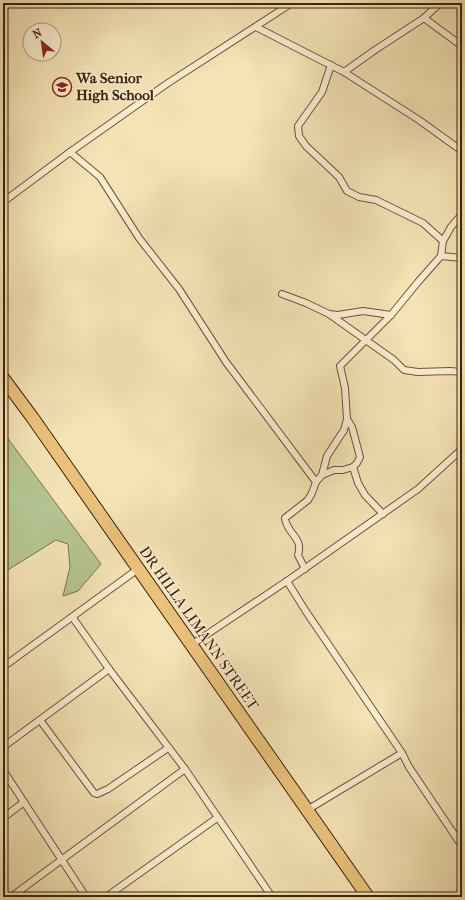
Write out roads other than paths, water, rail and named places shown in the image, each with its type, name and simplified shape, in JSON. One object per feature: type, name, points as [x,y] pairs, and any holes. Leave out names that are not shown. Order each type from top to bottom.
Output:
[{"type":"highway","name":"DR HILLA LIMANN STREET","points":[[3,378],[368,897]]},
{"type":"street","points":[[3,202],[70,152],[168,83],[292,3]]},
{"type":"street","points":[[344,72],[374,50],[424,18],[440,3]]},
{"type":"street","points":[[424,18],[462,46]]},
{"type":"street","points":[[256,27],[344,72],[419,120],[461,150]]},
{"type":"street","points":[[331,65],[322,92],[298,126],[299,136],[306,146],[339,177],[347,191],[359,198],[376,200],[423,223],[443,241]]},
{"type":"street","points":[[70,152],[100,177],[139,238],[179,289],[226,362],[316,482]]},
{"type":"street","points":[[305,569],[298,555],[300,545],[285,524],[285,518],[308,500],[316,482],[322,475],[327,456],[344,430],[347,419],[345,388],[340,366],[391,315],[441,256],[443,241],[462,214]]},
{"type":"street","points":[[441,256],[462,258]]},
{"type":"street","points":[[282,294],[329,314],[394,360],[404,370],[418,372],[462,372]]},
{"type":"street","points":[[329,314],[338,315],[363,311],[391,315]]},
{"type":"street","points":[[322,475],[334,470],[343,470],[353,467],[360,457],[352,427],[347,419]]},
{"type":"street","points":[[191,645],[305,569],[418,489],[462,449]]},
{"type":"street","points":[[353,467],[358,483],[365,495],[383,514]]},
{"type":"street","points":[[3,667],[73,618],[138,569]]},
{"type":"street","points":[[287,581],[462,846]]},
{"type":"street","points":[[73,618],[109,669],[185,769],[272,897]]},
{"type":"street","points":[[3,747],[109,669]]},
{"type":"street","points":[[40,720],[94,793],[97,794],[108,789],[168,748]]},
{"type":"street","points":[[307,810],[402,753]]},
{"type":"street","points":[[11,897],[185,769]]},
{"type":"street","points":[[3,770],[86,897]]},
{"type":"street","points":[[3,818],[24,802]]},
{"type":"street","points":[[106,897],[217,818]]},
{"type":"place","name":"Wa Senior High School","points":[[62,87]]}]
